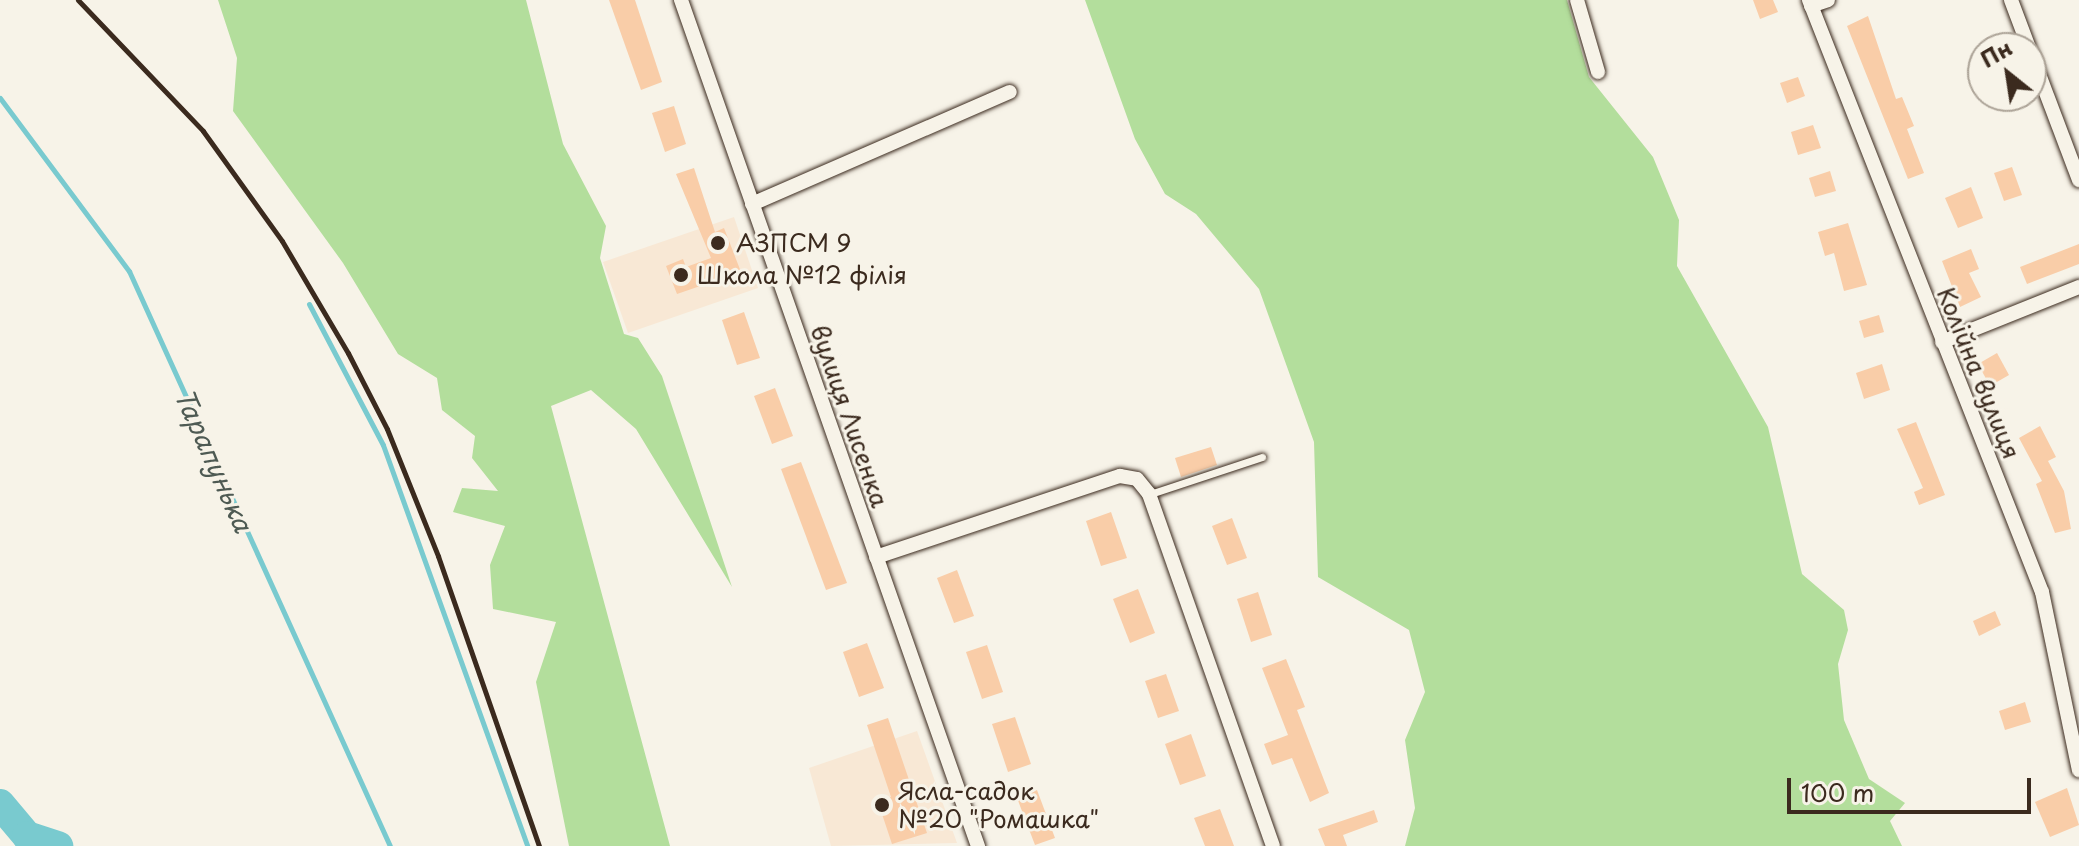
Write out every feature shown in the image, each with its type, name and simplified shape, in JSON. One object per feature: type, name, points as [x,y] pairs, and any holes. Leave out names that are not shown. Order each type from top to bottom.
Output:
[{"type":"street","name":"вулиця Лисенка","points":[[681,0],[978,846]]},
{"type":"street","points":[[1577,0],[1598,72]]},
{"type":"street","points":[[1810,3],[1828,0]]},
{"type":"street","points":[[2011,0],[2023,32]]},
{"type":"street","name":"Колійна вулиця","points":[[1810,3],[2042,592],[2079,770]]},
{"type":"street","points":[[752,204],[1010,92]]},
{"type":"street","points":[[2047,96],[2079,180]]},
{"type":"street","points":[[1942,342],[2079,287]]},
{"type":"street","points":[[876,557],[1120,476],[1137,479],[1149,494],[1273,846]]},
{"type":"lane","points":[[1149,494],[1262,457]]},
{"type":"shaded area","name":"Школа №12 філія","points":[[734,217],[758,288],[628,333],[603,262]]},
{"type":"shaded area","name":"Ясла-садок №20 \"Ромашка\"","points":[[917,731],[957,843],[831,846],[809,768]]},
{"type":"green space","points":[[218,0],[526,0],[563,144],[606,226],[600,258],[624,334],[638,338],[662,376],[732,587],[636,429],[591,390],[551,406],[670,846],[569,846],[536,682],[556,622],[493,609],[490,565],[505,526],[453,512],[462,488],[498,491],[472,458],[475,436],[442,410],[437,378],[398,354],[343,263],[233,111],[237,58]]},
{"type":"green space","points":[[1085,0],[1567,0],[1589,77],[1653,157],[1679,220],[1677,266],[1768,427],[1802,574],[1844,610],[1848,630],[1838,664],[1844,720],[1869,779],[1905,803],[1890,821],[1902,846],[1405,846],[1415,808],[1405,740],[1425,692],[1409,630],[1318,577],[1314,442],[1259,289],[1196,214],[1165,194],[1135,139]]},
{"type":"building","points":[[609,0],[635,0],[662,82],[641,90]]},
{"type":"building","points":[[1753,0],[1773,0],[1778,12],[1760,19]]},
{"type":"building","points":[[1868,16],[1896,99],[1902,97],[1914,126],[1907,129],[1924,173],[1908,179],[1847,26]]},
{"type":"building","points":[[1798,77],[1805,96],[1787,103],[1780,83]]},
{"type":"building","points":[[674,106],[686,144],[665,152],[652,113]]},
{"type":"building","points":[[1813,125],[1821,148],[1798,155],[1791,132]]},
{"type":"building","points":[[2012,167],[2022,195],[2004,201],[1994,173]]},
{"type":"building","points":[[694,168],[715,232],[724,228],[741,272],[677,294],[666,266],[683,259],[686,267],[711,258],[676,174]]},
{"type":"building","points":[[1830,171],[1836,191],[1815,197],[1809,178]]},
{"type":"building","points":[[1971,187],[1983,218],[1958,228],[1945,198]]},
{"type":"building","points":[[1848,223],[1867,285],[1844,291],[1834,253],[1825,256],[1818,232]]},
{"type":"building","points":[[2079,244],[2079,264],[2027,284],[2020,267]]},
{"type":"building","points":[[1971,249],[1979,269],[1969,273],[1981,297],[1960,307],[1942,261]]},
{"type":"building","points":[[744,312],[760,358],[737,365],[722,320]]},
{"type":"building","points":[[1879,315],[1884,332],[1864,338],[1859,321]]},
{"type":"building","points":[[1997,353],[2009,375],[1990,386],[1978,364]]},
{"type":"building","points":[[1882,364],[1890,390],[1864,399],[1856,373]]},
{"type":"building","points":[[775,388],[793,436],[772,444],[754,396]]},
{"type":"building","points":[[1916,422],[1945,495],[1919,505],[1914,492],[1923,488],[1897,429]]},
{"type":"building","points":[[2040,426],[2056,457],[2048,461],[2064,491],[2071,529],[2055,533],[2036,484],[2042,481],[2019,438]]},
{"type":"building","points":[[1211,447],[1217,465],[1181,477],[1175,458]]},
{"type":"building","points":[[801,462],[847,583],[826,590],[781,469]]},
{"type":"building","points":[[1111,512],[1127,558],[1101,566],[1086,521]]},
{"type":"building","points":[[1232,518],[1247,558],[1227,565],[1212,526]]},
{"type":"building","points":[[957,570],[974,616],[954,623],[937,578]]},
{"type":"building","points":[[1138,589],[1155,633],[1130,643],[1113,599]]},
{"type":"building","points":[[1258,592],[1272,635],[1251,642],[1237,599]]},
{"type":"building","points":[[1995,611],[2001,625],[1979,636],[1973,621]]},
{"type":"building","points":[[867,643],[884,688],[859,697],[843,652]]},
{"type":"building","points":[[987,645],[1003,692],[982,699],[966,652]]},
{"type":"building","points":[[1286,659],[1305,707],[1297,710],[1329,793],[1310,802],[1292,758],[1272,765],[1264,744],[1288,735],[1262,668]]},
{"type":"building","points":[[1166,674],[1179,711],[1158,718],[1145,681]]},
{"type":"building","points":[[2025,702],[2031,722],[2005,730],[1999,711]]},
{"type":"building","points":[[1015,717],[1031,764],[1008,772],[992,724]]},
{"type":"building","points":[[888,718],[927,833],[892,844],[878,802],[891,797],[867,725]]},
{"type":"building","points":[[1191,734],[1206,776],[1180,785],[1165,744]]},
{"type":"building","points":[[2067,788],[2079,825],[2050,837],[2035,802]]},
{"type":"building","points":[[1037,790],[1055,838],[1035,845],[1017,798]]},
{"type":"building","points":[[1220,809],[1234,846],[1205,846],[1194,818]]},
{"type":"building","points":[[1374,810],[1378,822],[1343,835],[1347,846],[1325,846],[1318,829]]},
{"type":"waterway","name":"Тарапунька","points":[[0,98],[129,271],[390,846]]},
{"type":"waterway","points":[[309,304],[383,445],[527,846]]},
{"type":"waterway","name":"Тарапунька","points":[[0,804],[27,836],[58,846]]},
{"type":"railway","points":[[78,0],[203,131],[282,241],[348,353],[387,429],[438,556],[539,846]]},
{"type":"place","name":"АЗПСМ 9","points":[[718,243]]},
{"type":"place","name":"Школа №12 філія","points":[[681,275]]},
{"type":"place","name":"Ясла-садок №20 \"Ромашка\"","points":[[882,805]]}]
